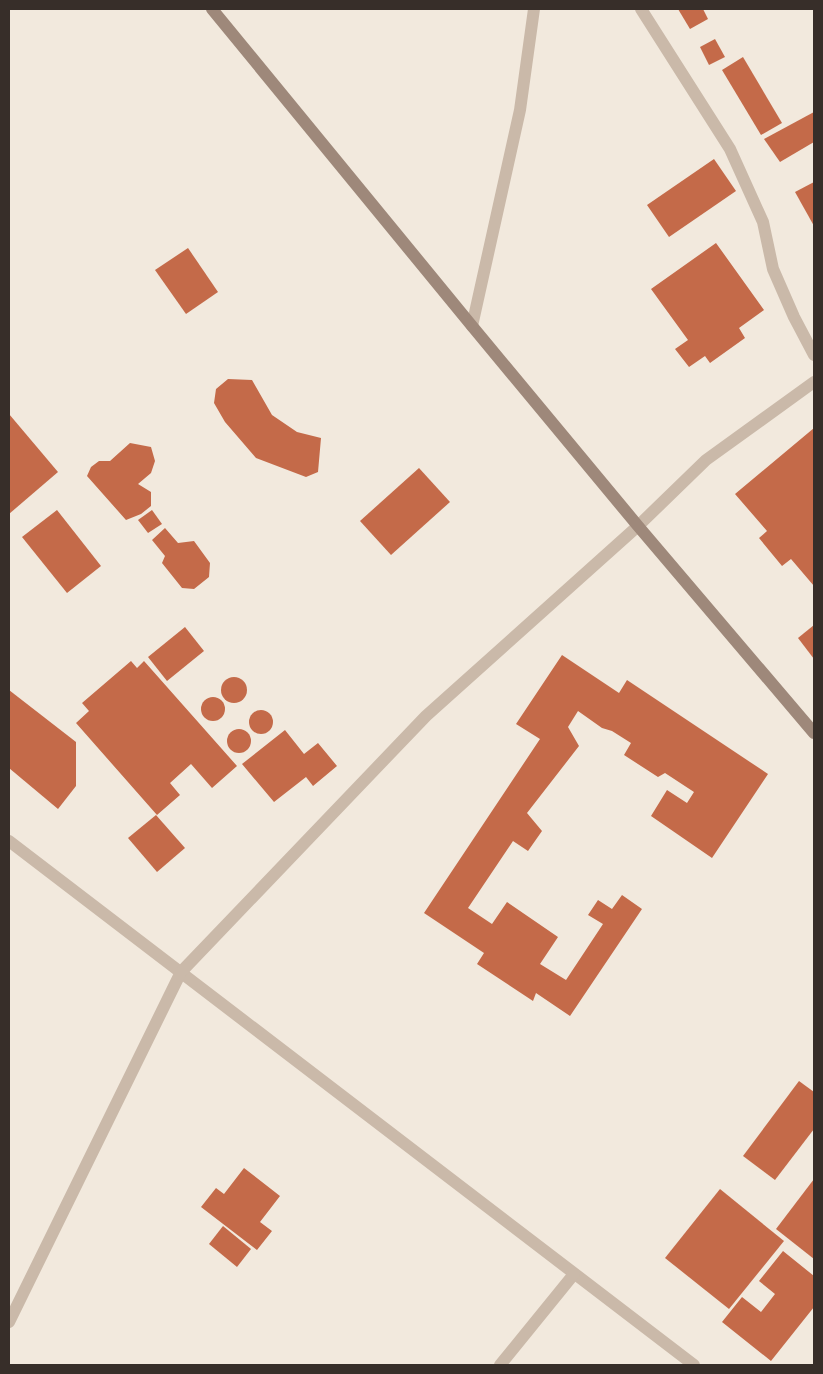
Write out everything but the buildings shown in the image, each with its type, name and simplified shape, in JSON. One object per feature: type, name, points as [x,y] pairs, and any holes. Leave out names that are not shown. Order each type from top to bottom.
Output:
[{"type":"street","points":[[212,9],[638,526],[814,733]]},
{"type":"street","points":[[472,326],[520,110],[534,9]]},
{"type":"street","points":[[641,9],[730,149],[762,222],[773,269],[794,317],[814,355]]},
{"type":"street","points":[[9,1322],[12,1307],[181,972],[426,716],[638,526],[706,460],[814,382]]},
{"type":"street","points":[[9,841],[694,1365]]},
{"type":"street","points":[[500,1365],[574,1274]]}]
